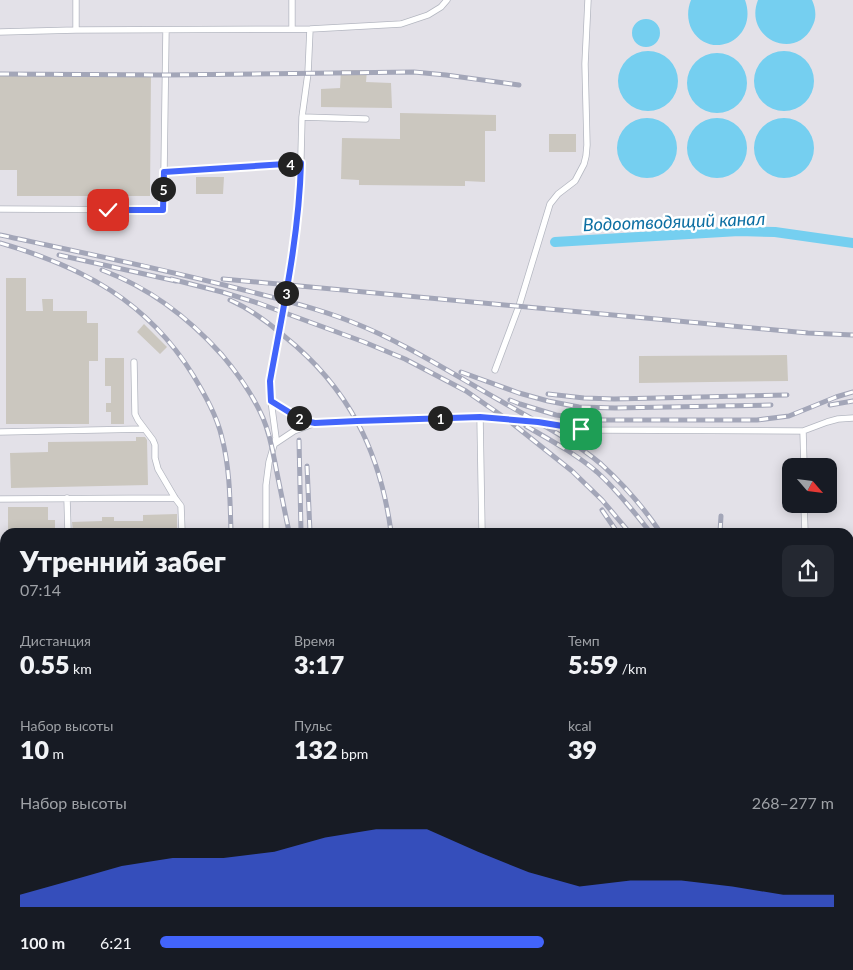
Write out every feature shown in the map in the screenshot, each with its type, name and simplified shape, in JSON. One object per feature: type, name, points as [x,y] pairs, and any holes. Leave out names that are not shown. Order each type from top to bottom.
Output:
[{"type":"lane","points":[[76,0],[76,30]]},
{"type":"lane","points":[[292,0],[292,28]]},
{"type":"lane","points":[[0,32],[310,28],[401,24],[428,15],[447,0]]},
{"type":"lane","points":[[495,370],[518,306],[550,204],[558,194],[575,181],[584,164],[587,145],[584,64],[588,0]]},
{"type":"lane","points":[[266,528],[266,485],[269,462],[276,438],[270,381],[300,193],[302,117],[308,73],[310,28]]},
{"type":"lane","points":[[0,209],[163,210],[166,30]]},
{"type":"lane","points":[[302,117],[366,119]]},
{"type":"lane","points":[[164,172],[301,163]]},
{"type":"lane","points":[[134,362],[135,414],[150,435],[155,445],[155,458],[158,469],[181,506],[182,528]]},
{"type":"lane","points":[[271,401],[297,417],[315,423]]},
{"type":"lane","points":[[273,446],[294,431],[315,423],[480,417],[598,430],[803,431],[826,422],[853,418]]},
{"type":"lane","points":[[480,417],[482,528]]},
{"type":"lane","points":[[0,432],[144,428]]},
{"type":"lane","points":[[803,431],[804,458]]},
{"type":"lane","points":[[68,498],[68,528]]},
{"type":"lane","points":[[0,499],[175,498]]},
{"type":"lane","points":[[804,513],[805,528]]},
{"type":"shaded area","points":[[0,0],[853,0],[853,528],[0,528]]},
{"type":"water","points":[[691,0],[745,0],[748,14],[745,26],[731,42],[721,45],[710,44],[700,39],[690,26],[688,15]]},
{"type":"water","points":[[758,0],[812,0],[815,14],[814,24],[804,37],[794,43],[783,44],[773,41],[764,34],[758,25],[755,14]]},
{"type":"water","points":[[646,19],[656,23],[660,33],[656,43],[646,47],[636,43],[632,33],[636,23]]},
{"type":"water","points":[[642,51],[654,51],[665,56],[673,64],[678,75],[676,93],[665,106],[654,111],[642,111],[631,106],[623,98],[618,87],[618,75],[623,64],[631,56]]},
{"type":"water","points":[[778,51],[790,51],[801,56],[809,64],[814,75],[812,93],[801,106],[790,111],[778,111],[767,106],[759,98],[754,87],[754,75],[759,64],[767,56]]},
{"type":"water","points":[[711,53],[723,53],[734,58],[742,66],[747,77],[745,95],[734,108],[723,113],[711,113],[700,108],[692,100],[687,89],[687,77],[692,66],[700,58]]},
{"type":"water","points":[[641,118],[653,118],[664,123],[672,131],[677,142],[675,160],[664,173],[653,178],[641,178],[630,173],[622,165],[617,154],[617,142],[622,131],[630,123]]},
{"type":"water","points":[[711,118],[723,118],[734,123],[742,131],[747,142],[745,160],[734,173],[723,178],[711,178],[700,173],[692,165],[687,154],[687,142],[692,131],[700,123]]},
{"type":"water","points":[[778,118],[790,118],[801,123],[809,131],[814,142],[812,160],[801,173],[790,178],[778,178],[767,173],[759,165],[754,154],[754,142],[759,131],[767,123]]},
{"type":"building","points":[[341,70],[367,70],[366,82],[391,83],[392,108],[321,107],[321,89],[340,88]]},
{"type":"building","points":[[0,72],[151,73],[150,196],[17,196],[17,170],[0,170]]},
{"type":"building","points":[[400,113],[496,115],[496,131],[485,131],[485,182],[465,181],[465,186],[359,185],[359,180],[341,179],[342,138],[400,139]]},
{"type":"building","points":[[549,134],[576,134],[576,152],[549,152]]},
{"type":"building","points":[[196,177],[224,177],[223,194],[196,194]]},
{"type":"building","points":[[6,278],[26,278],[26,311],[43,311],[42,299],[53,299],[53,311],[87,311],[87,323],[98,323],[98,361],[89,361],[89,424],[6,424]]},
{"type":"building","points":[[144,324],[167,347],[160,354],[137,332]]},
{"type":"building","points":[[787,355],[788,381],[639,383],[639,356]]},
{"type":"building","points":[[105,358],[124,358],[124,424],[111,424],[111,412],[106,412],[106,403],[111,403],[111,386],[105,386]]},
{"type":"building","points":[[136,437],[145,437],[147,440],[148,485],[11,488],[10,453],[48,452],[48,442],[136,441]]},
{"type":"building","points":[[8,507],[48,507],[48,520],[55,520],[55,528],[8,528]]},
{"type":"building","points":[[177,514],[177,528],[73,528],[72,522],[102,521],[102,517],[114,517],[114,521],[143,521],[143,515]]},
{"type":"waterway","name":"Водоотводящий канал","points":[[555,242],[739,231],[775,232],[853,243]]},
{"type":"railway","points":[[0,74],[165,75],[414,72],[519,85]]},
{"type":"railway","points":[[0,235],[265,295],[323,312],[371,330],[427,358],[577,446],[601,464],[617,480],[640,505],[657,528]]},
{"type":"railway","points":[[0,243],[59,263],[110,290],[134,307],[175,349],[202,390],[220,430],[228,473],[231,528]]},
{"type":"railway","points":[[59,255],[176,281]]},
{"type":"railway","points":[[102,270],[120,277],[152,295],[182,316],[209,341],[239,377],[259,409],[268,432],[288,528]]},
{"type":"railway","points":[[171,279],[258,303],[364,342],[405,359],[466,391],[508,420],[572,471],[602,500],[626,528]]},
{"type":"railway","points":[[223,279],[808,333],[853,335]]},
{"type":"railway","points":[[230,300],[245,307],[272,326],[307,356],[327,377],[344,400],[358,423],[379,475],[390,528]]},
{"type":"railway","points":[[461,372],[519,393],[579,407],[771,405]]},
{"type":"railway","points":[[510,400],[556,415],[596,420],[757,420],[789,416],[853,392]]},
{"type":"railway","points":[[548,394],[614,399],[787,395]]},
{"type":"railway","points":[[830,405],[853,401]]},
{"type":"railway","points":[[526,426],[589,465],[618,494],[647,528]]},
{"type":"railway","points":[[299,440],[301,528]]},
{"type":"railway","points":[[307,466],[310,528]]},
{"type":"railway","points":[[602,510],[614,528]]},
{"type":"railway","points":[[720,528],[721,516]]},
{"type":"route","points":[[108,210],[163,210],[164,172],[301,163],[296,227],[270,381],[271,401],[305,421],[315,423],[480,417],[538,422],[581,429]]}]
